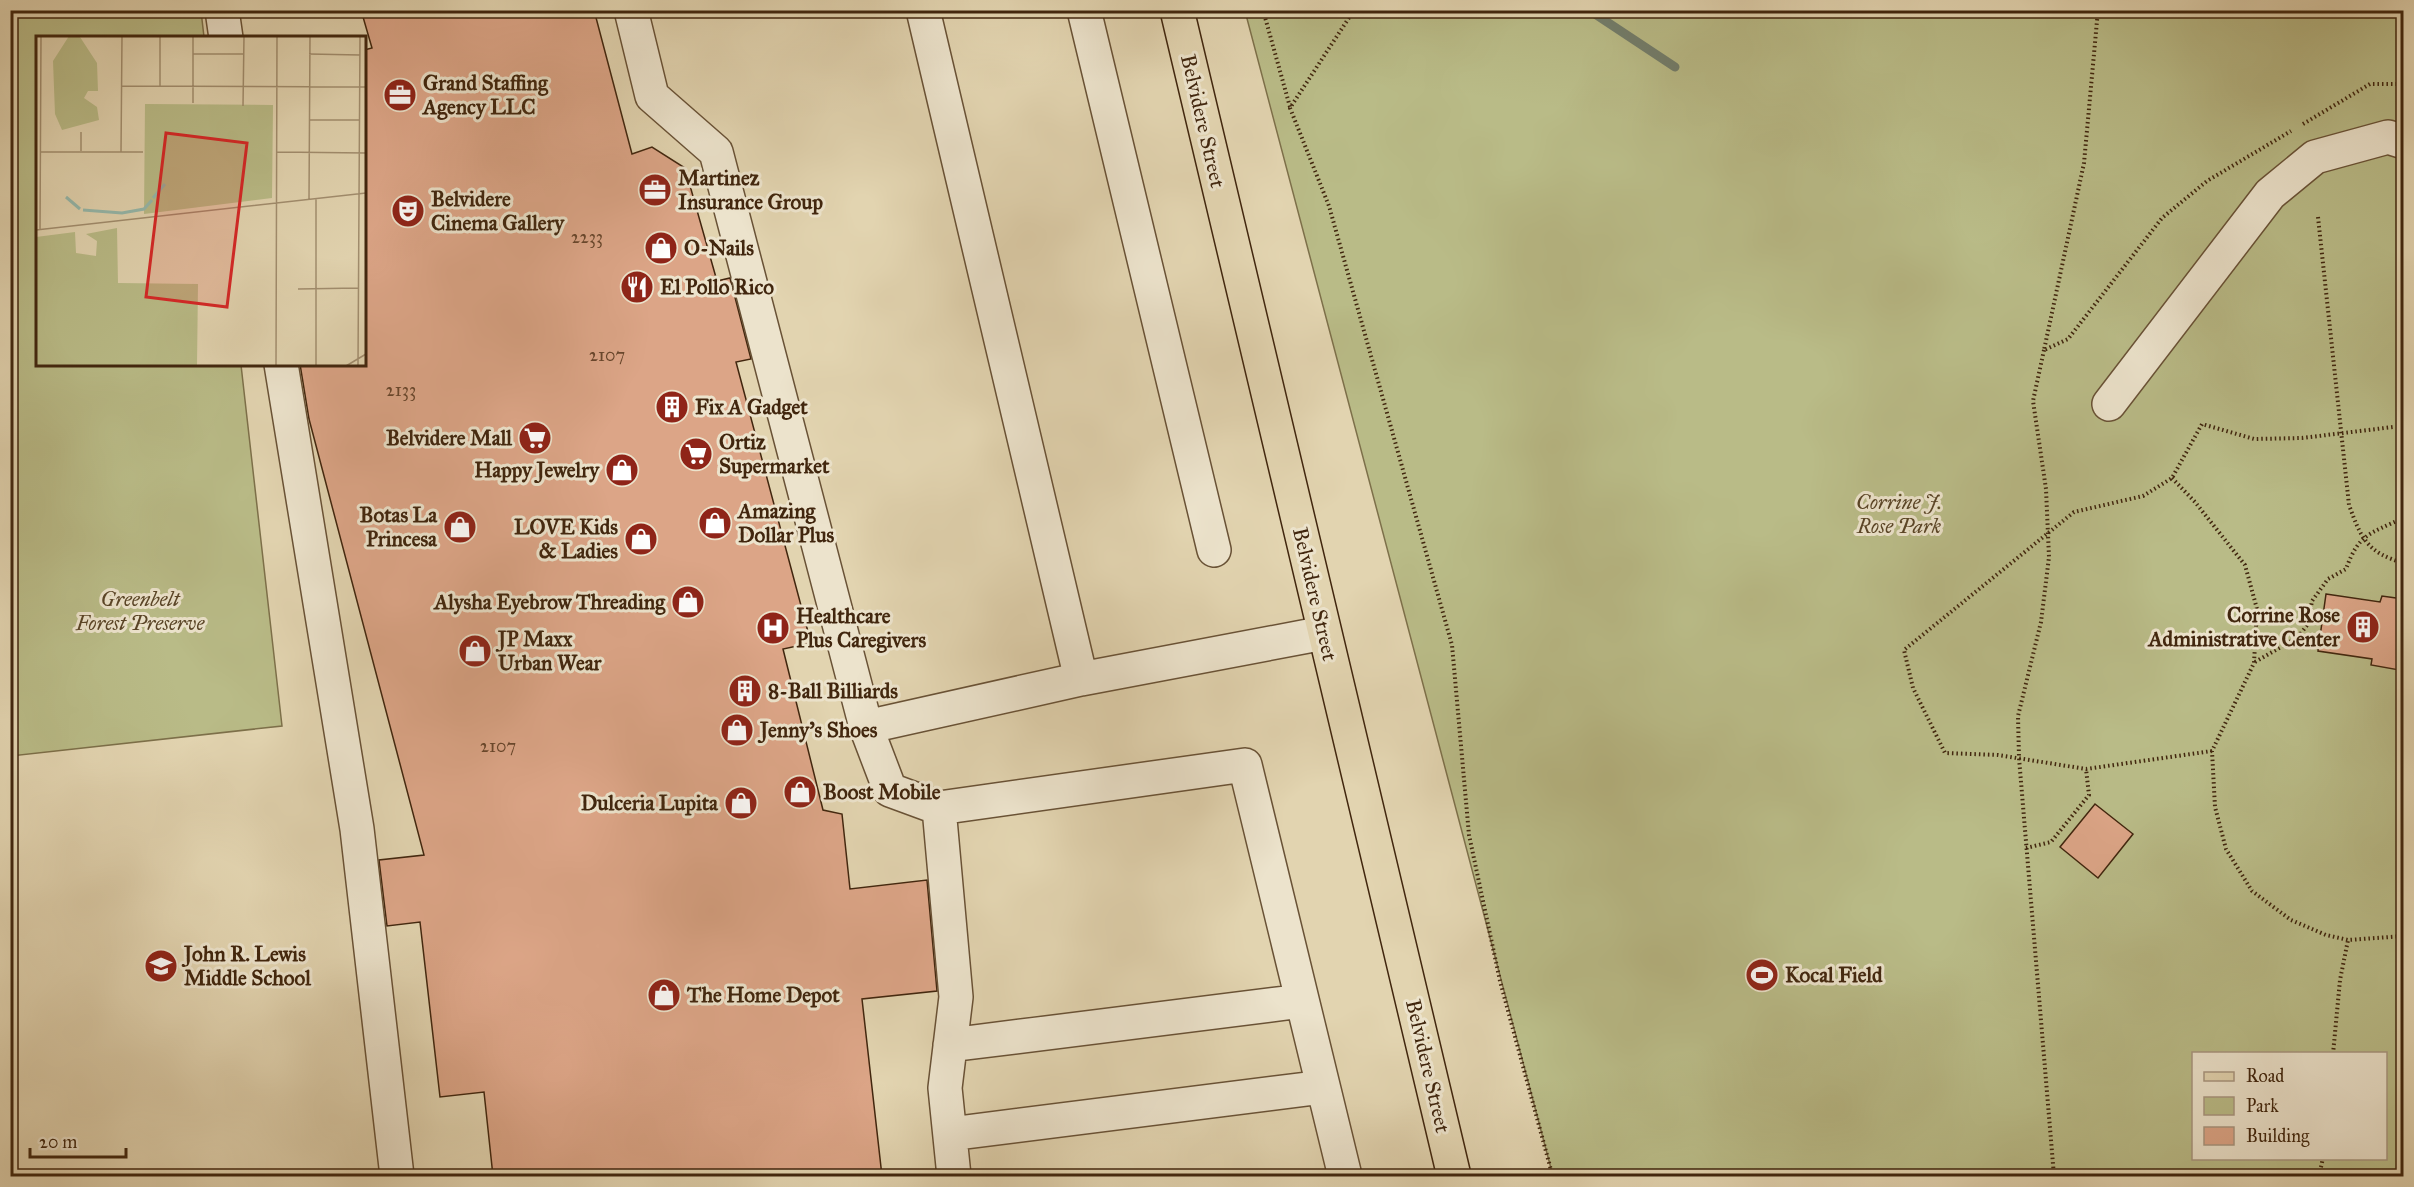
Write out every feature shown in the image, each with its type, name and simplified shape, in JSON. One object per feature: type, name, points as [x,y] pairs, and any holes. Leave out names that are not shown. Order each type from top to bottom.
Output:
[{"type":"main road","name":"Belvidere Street","points":[[1177,10],[1454,1176]]},
{"type":"lane","points":[[222,10],[226,36]]},
{"type":"lane","points":[[631,10],[652,96],[716,152],[866,727],[891,790],[939,808],[1245,765],[1345,1176]]},
{"type":"lane","points":[[923,10],[1081,679]]},
{"type":"lane","points":[[1084,10],[1214,550]]},
{"type":"lane","points":[[2109,404],[2270,194],[2315,157],[2388,137],[2403,142]]},
{"type":"lane","points":[[281,366],[357,829],[397,1176]]},
{"type":"lane","points":[[866,727],[1081,679],[1324,633]]},
{"type":"lane","points":[[939,808],[956,997],[945,1088],[954,1176]]},
{"type":"lane","points":[[950,1045],[1302,1001]]},
{"type":"lane","points":[[950,1134],[1323,1087]]},
{"type":"path","points":[[1263,10],[1290,108],[1329,206],[1452,645],[1469,835],[1500,981],[1551,1170],[1557,1176]]},
{"type":"path","points":[[1290,108],[1354,10]]},
{"type":"path","points":[[2054,1176],[2026,848],[2018,716],[2040,622],[2049,557],[2046,489],[2033,401],[2084,163],[2098,10]]},
{"type":"path","points":[[2044,350],[2067,339],[2162,218],[2206,181],[2370,84],[2403,84]]},
{"type":"path","points":[[2318,217],[2349,505],[2361,538],[2389,559],[2403,563]]},
{"type":"path","points":[[2212,751],[2086,769],[2019,758],[1945,753],[1913,688],[1904,650],[2074,512],[2143,496],[2172,478],[2202,424],[2254,439],[2342,434],[2393,427]]},
{"type":"path","points":[[2172,478],[2195,502],[2245,565],[2257,609],[2254,663],[2212,751],[2215,807],[2226,849],[2252,891],[2291,920],[2326,935],[2348,940],[2403,936]]},
{"type":"path","points":[[2254,663],[2298,637],[2308,624],[2312,601],[2328,579],[2346,569],[2353,549],[2361,538],[2403,518]]},
{"type":"path","points":[[2026,848],[2051,843],[2089,795],[2086,769]]},
{"type":"path","points":[[2333,1052],[2340,980],[2348,940]]},
{"type":"path","points":[[2319,1176],[2323,1160]]},
{"type":"green space","name":"Greenbelt Forest Preserve","points":[[10,11],[201,11],[204,36],[36,36],[36,366],[241,366],[282,726],[11,756]]},
{"type":"green space","name":"Corrine J. Rose Park","points":[[1245,11],[2403,11],[2403,1176],[1553,1176]]},
{"type":"building","name":"Belvidere Mall","points":[[361,10],[594,10],[632,154],[652,147],[685,168],[717,281],[730,278],[751,359],[736,362],[811,643],[783,649],[823,810],[842,814],[850,889],[927,880],[937,991],[862,999],[882,1176],[493,1176],[484,1092],[440,1097],[420,922],[387,926],[379,860],[424,855],[309,419],[300,366],[366,366],[366,50],[372,48]]},
{"type":"building","name":"Corrine Rose Administrative Center","points":[[2326,594],[2380,602],[2382,596],[2403,599],[2403,663],[2400,663],[2399,670],[2371,665],[2372,659],[2318,651]]},
{"type":"building","points":[[2095,804],[2133,834],[2098,878],[2060,847]]},
{"type":"waterway","points":[[1589,10],[1675,67]]},
{"type":"place","name":"Grand Staffing Agency LLC","points":[[400,95]]},
{"type":"place","name":"Martinez Insurance Group","points":[[655,190]]},
{"type":"place","name":"Belvidere Cinema Gallery","points":[[408,211]]},
{"type":"place","name":"O-Nails","points":[[661,248]]},
{"type":"place","name":"El Pollo Rico","points":[[637,287]]},
{"type":"place","name":"Fix A Gadget","points":[[672,407]]},
{"type":"place","name":"Belvidere Mall","points":[[535,438]]},
{"type":"place","name":"Ortiz Supermarket","points":[[696,454]]},
{"type":"place","name":"Happy Jewelry","points":[[622,470]]},
{"type":"place","name":"Amazing Dollar Plus","points":[[715,523]]},
{"type":"place","name":"Botas La Princesa","points":[[460,527]]},
{"type":"place","name":"LOVE Kids & Ladies","points":[[641,539]]},
{"type":"place","name":"Alysha Eyebrow Threading","points":[[688,602]]},
{"type":"place","name":"Corrine Rose Administrative Center","points":[[2363,627]]},
{"type":"place","name":"Healthcare Plus Caregivers","points":[[773,628]]},
{"type":"place","name":"JP Maxx Urban Wear","points":[[475,651]]},
{"type":"place","name":"8-Ball Billiards","points":[[745,691]]},
{"type":"place","name":"Jenny's Shoes","points":[[737,730]]},
{"type":"place","name":"Boost Mobile","points":[[800,792]]},
{"type":"place","name":"Dulceria Lupita","points":[[741,803]]},
{"type":"place","name":"John R. Lewis Middle School","points":[[161,966]]},
{"type":"place","name":"Kocal Field","points":[[1762,975]]},
{"type":"place","name":"The Home Depot","points":[[664,995]]}]
